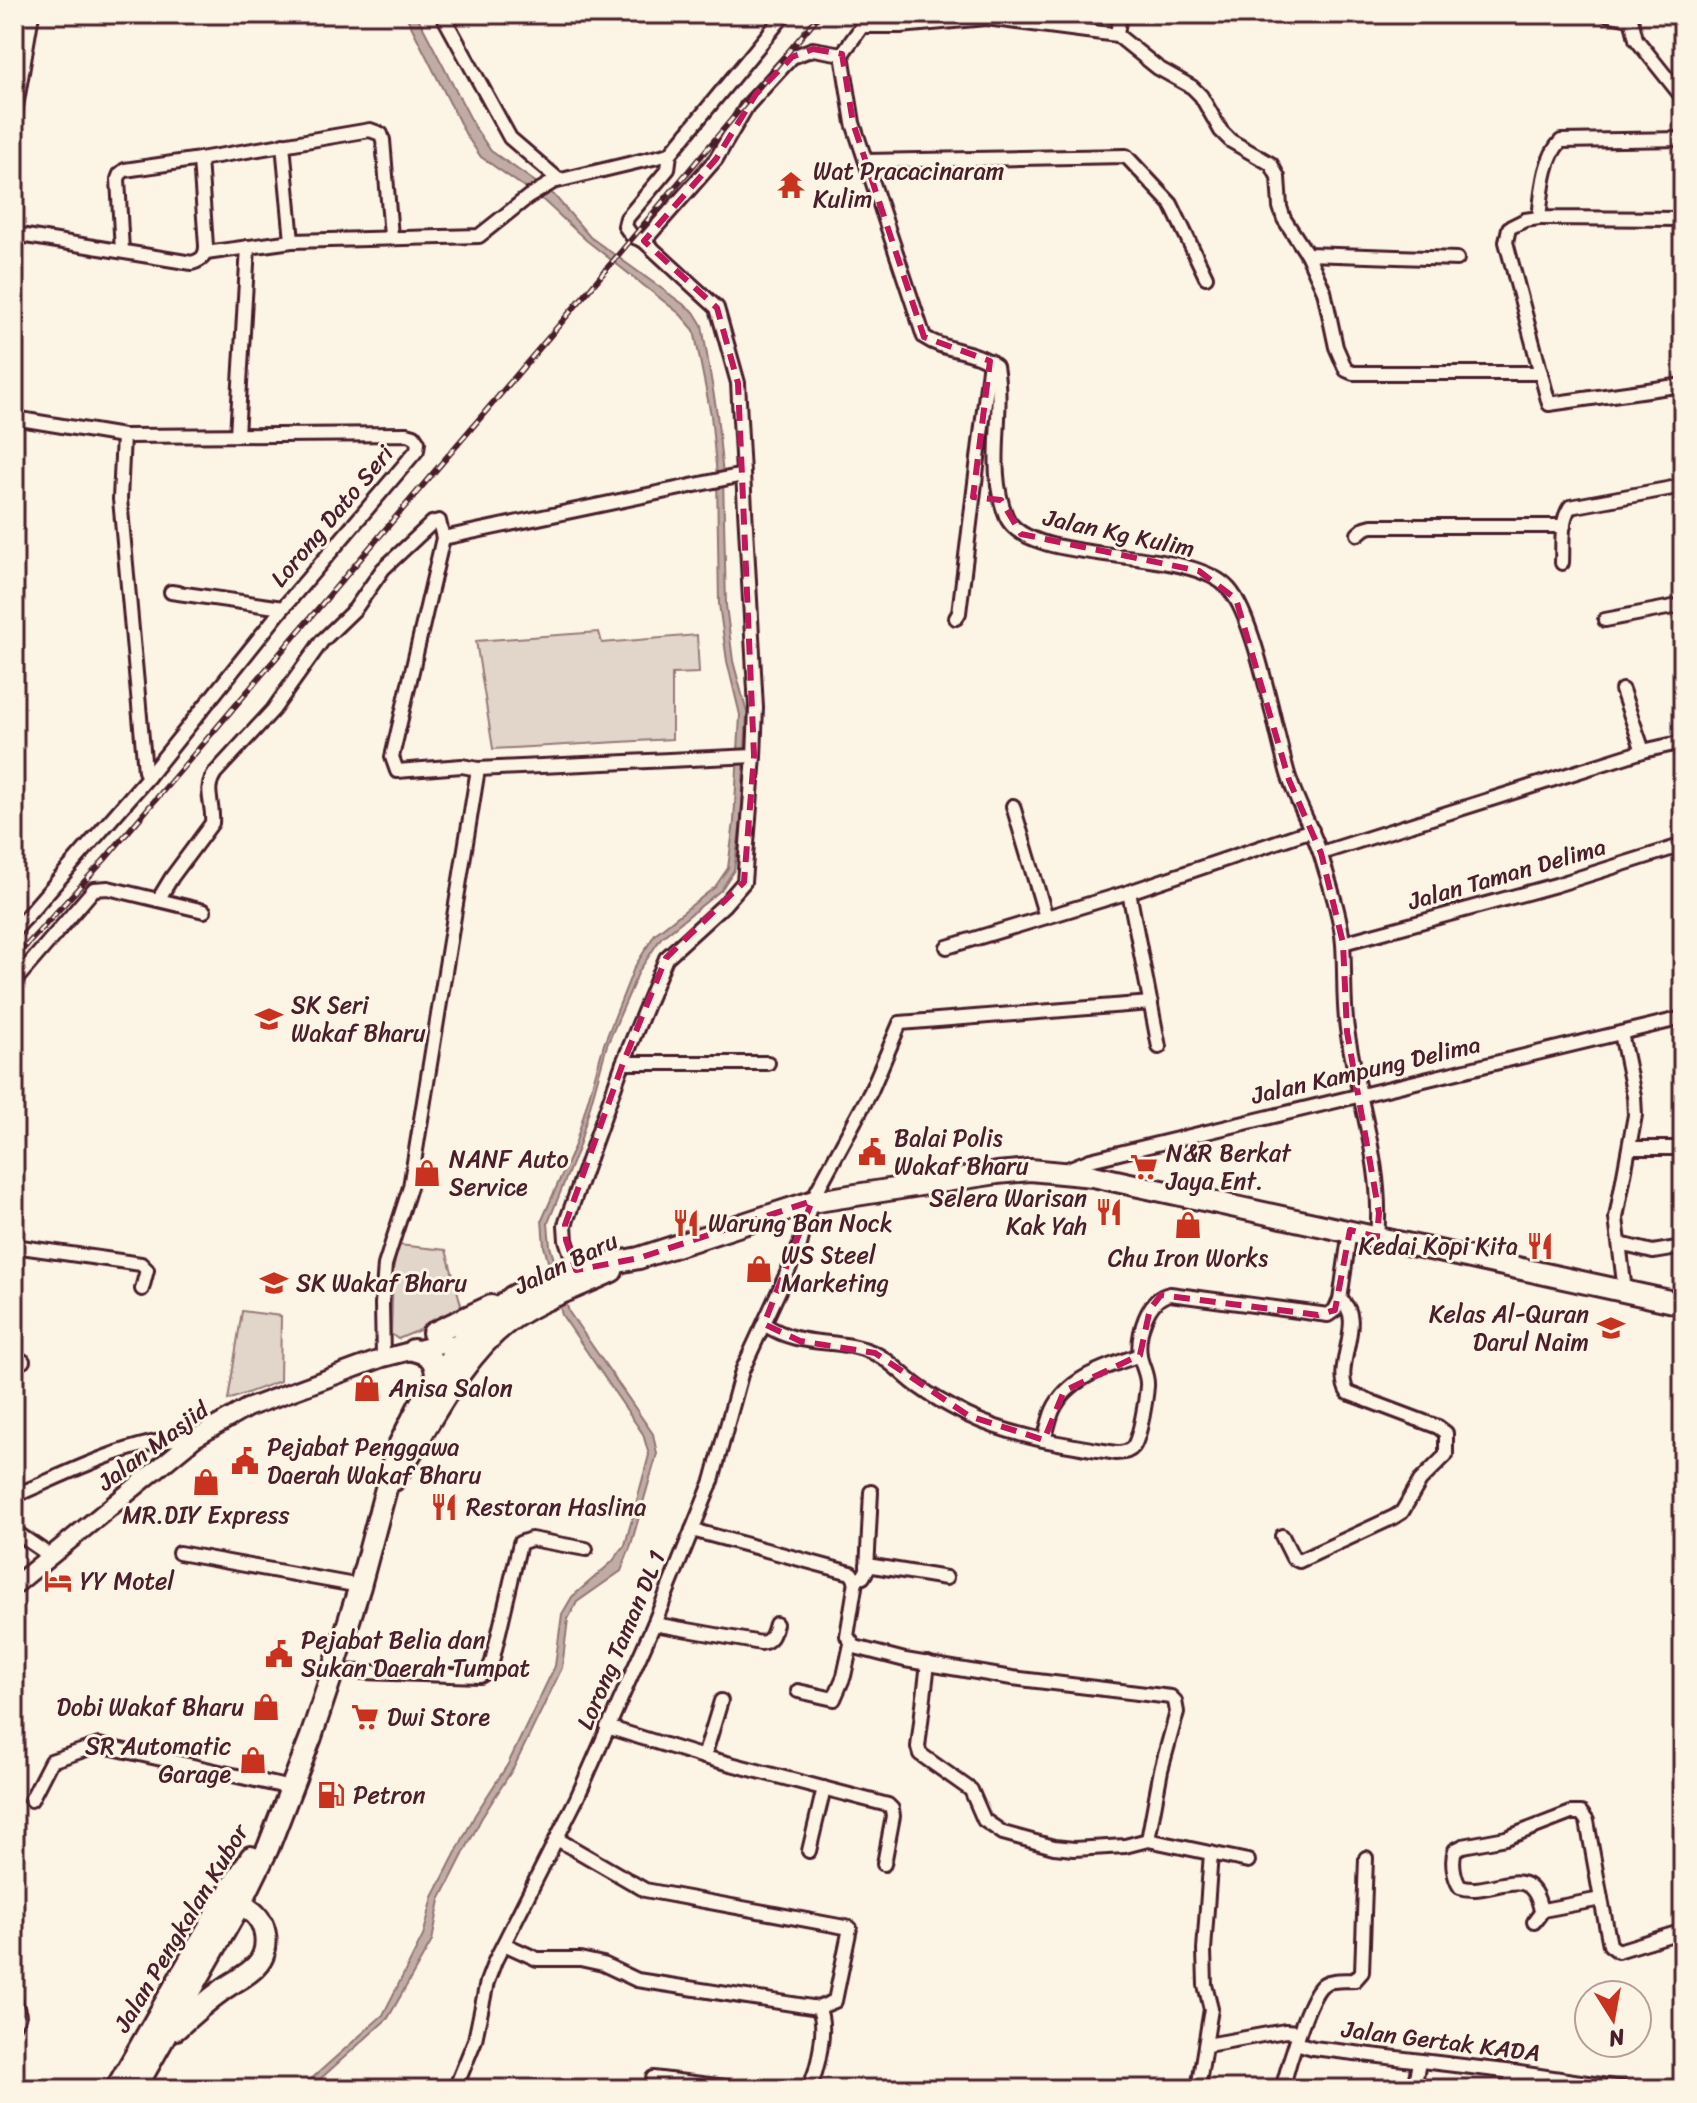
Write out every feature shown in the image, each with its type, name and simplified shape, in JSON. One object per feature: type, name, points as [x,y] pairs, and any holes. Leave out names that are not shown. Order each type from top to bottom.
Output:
[{"type":"main road","points":[[639,1258],[811,1202],[997,1173],[1062,1171],[1350,1230],[1683,1304]]},
{"type":"main road","name":"Jalan Baru","points":[[280,1814],[333,1671],[386,1494],[462,1345],[512,1297],[538,1283],[576,1270],[639,1258]]},
{"type":"main road","name":"Jalan Baru","points":[[446,1380],[521,1313],[639,1258]]},
{"type":"main road","points":[[433,1333],[512,1297]]},
{"type":"main road","points":[[462,1345],[493,1335]]},
{"type":"main road","points":[[413,1350],[433,1359],[446,1380]]},
{"type":"main road","name":"Jalan Pengkalan Kubor","points":[[135,2089],[239,1905],[268,1848],[280,1814]]},
{"type":"main road","name":"Jalan Pengkalan Kubor","points":[[116,2089],[219,1909],[280,1814]]},
{"type":"main road","points":[[159,2045],[201,2005],[255,1968],[264,1956],[266,1939],[262,1924],[253,1912],[232,1904],[219,1909]]},
{"type":"street","points":[[14,119],[32,14]]},
{"type":"street","points":[[442,14],[510,138],[556,181]]},
{"type":"street","points":[[576,1270],[566,1240],[565,1225],[623,1063],[666,958],[724,905],[744,882],[750,757],[756,708],[738,383],[717,308],[644,241],[632,236],[625,226],[627,218],[668,169],[670,154],[785,14]]},
{"type":"street","points":[[871,14],[842,54],[851,110],[924,337],[937,346],[967,351],[990,361],[956,618]]},
{"type":"street","points":[[1117,35],[1120,14]]},
{"type":"street","points":[[1606,14],[1630,16],[1636,39],[1683,98]]},
{"type":"street","points":[[861,26],[900,26],[986,18],[1117,35],[1158,68],[1192,87],[1231,141],[1271,164],[1278,177],[1284,219],[1307,254],[1324,291],[1336,347],[1346,370],[1353,373],[1541,373]]},
{"type":"street","points":[[644,241],[716,159],[747,106],[792,57],[803,50],[813,49],[842,54]]},
{"type":"street","points":[[122,251],[118,179],[125,170],[370,130],[381,134],[391,236]]},
{"type":"street","points":[[1539,218],[1544,180],[1555,148],[1561,141],[1683,139]]},
{"type":"street","points":[[283,144],[292,241]]},
{"type":"street","points":[[206,253],[292,241],[479,236],[528,197],[556,181],[670,154]]},
{"type":"street","points":[[866,161],[1126,156],[1171,204],[1206,277]]},
{"type":"street","points":[[14,234],[192,263],[200,261],[206,253],[200,159]]},
{"type":"street","points":[[1683,219],[1539,218],[1514,224],[1509,228],[1506,242],[1549,404],[1683,385]]},
{"type":"street","points":[[237,435],[248,247]]},
{"type":"street","points":[[1307,254],[1457,259]]},
{"type":"street","name":"Jalan Kg Kulim","points":[[990,361],[996,366],[999,382],[996,470],[1007,520],[1021,534],[1050,544],[1199,571],[1229,589],[1248,625],[1289,780],[1321,853],[1343,943],[1345,1018],[1379,1192],[1377,1237]]},
{"type":"street","name":"Lorong Dato Seri","points":[[14,418],[123,436],[407,434],[414,436],[418,442],[417,450],[283,608],[148,777],[14,931]]},
{"type":"street","points":[[123,436],[120,499],[148,777]]},
{"type":"street","points":[[443,538],[743,475]]},
{"type":"street","points":[[1562,563],[1564,526],[1570,507],[1683,486]]},
{"type":"street","points":[[973,497],[1001,500]]},
{"type":"street","points":[[158,900],[212,823],[213,812],[208,793],[209,782],[215,773],[273,710],[322,641],[355,609],[383,569],[432,523],[439,521],[443,538],[392,757],[397,771],[462,766],[478,769],[750,757]]},
{"type":"street","points":[[1358,534],[1372,526],[1564,526]]},
{"type":"street","points":[[171,592],[283,608]]},
{"type":"street","points":[[1605,620],[1683,605]]},
{"type":"street","points":[[1622,690],[1643,751]]},
{"type":"street","points":[[1321,853],[1643,751],[1683,742]]},
{"type":"street","points":[[383,1358],[385,1265],[410,1187],[478,769]]},
{"type":"street","points":[[1013,806],[1046,917]]},
{"type":"street","points":[[947,947],[1129,892],[1312,830]]},
{"type":"street","name":"Jalan Taman Delima","points":[[1343,943],[1556,885],[1683,845]]},
{"type":"street","points":[[14,982],[94,889],[108,888],[204,911]]},
{"type":"street","points":[[1129,892],[1159,1047]]},
{"type":"street","name":"Lorong Taman DL 1","points":[[455,2089],[475,2040],[487,1982],[557,1839],[654,1624],[712,1481],[742,1371],[800,1245],[811,1202],[871,1091],[900,1023],[1151,1003]]},
{"type":"street","name":"Jalan Kampung Delima","points":[[1062,1171],[1090,1160],[1683,1018]]},
{"type":"street","points":[[1621,1033],[1635,1115],[1616,1218],[1625,1291]]},
{"type":"street","points":[[623,1063],[768,1063]]},
{"type":"street","points":[[1631,1148],[1683,1148]]},
{"type":"street","points":[[764,1324],[781,1335],[800,1341],[850,1345],[875,1353],[918,1387],[969,1416],[1044,1440],[1116,1453],[1133,1448],[1137,1438],[1147,1387],[1140,1355],[1142,1332],[1154,1301],[1161,1295],[1170,1294],[1328,1315],[1340,1300],[1350,1230]]},
{"type":"street","points":[[1620,1244],[1651,1252],[1683,1247]]},
{"type":"street","points":[[14,1246],[141,1264],[147,1270],[142,1289]]},
{"type":"street","points":[[1282,1536],[1293,1558],[1302,1561],[1394,1517],[1402,1512],[1420,1481],[1446,1455],[1446,1433],[1438,1427],[1348,1393],[1342,1378],[1351,1316],[1345,1303],[1340,1300]]},
{"type":"street","points":[[433,1333],[455,1335],[462,1345]]},
{"type":"street","name":"Jalan Masjid","points":[[383,1358],[409,1342],[433,1333]]},
{"type":"street","name":"Jalan Masjid","points":[[14,1586],[195,1438],[247,1408],[383,1358],[434,1345],[462,1345]]},
{"type":"street","points":[[1044,1440],[1053,1410],[1064,1391],[1085,1377],[1140,1355]]},
{"type":"street","points":[[14,1496],[63,1473],[164,1438],[195,1438]]},
{"type":"street","points":[[855,1580],[863,1577],[867,1565],[871,1492]]},
{"type":"street","points":[[692,1530],[847,1571],[855,1580],[847,1636],[851,1644],[844,1676],[834,1699],[798,1691]]},
{"type":"street","points":[[14,1531],[52,1557]]},
{"type":"street","points":[[333,1671],[480,1676],[488,1671],[492,1662],[520,1543],[531,1539],[586,1549]]},
{"type":"street","points":[[179,1553],[360,1586]]},
{"type":"street","points":[[867,1565],[946,1578]]},
{"type":"street","points":[[654,1624],[761,1643],[769,1641],[776,1624]]},
{"type":"street","points":[[851,1644],[905,1660],[1012,1678],[1171,1697],[1177,1712],[1161,1770],[1148,1840]]},
{"type":"street","points":[[928,1663],[918,1747],[920,1754],[971,1790],[989,1825],[1003,1833],[1054,1847],[1125,1846],[1148,1840],[1248,1861]]},
{"type":"street","points":[[704,1757],[721,1701]]},
{"type":"street","points":[[607,1727],[704,1757],[888,1805],[892,1809],[884,1864]]},
{"type":"street","points":[[31,1800],[51,1761],[99,1745],[291,1788]]},
{"type":"street","points":[[809,1851],[824,1788]]},
{"type":"street","points":[[1601,1899],[1538,1917],[1538,1898],[1524,1882],[1469,1889],[1460,1887],[1453,1859],[1455,1850],[1506,1838],[1571,1813],[1581,1813],[1587,1821],[1610,1945],[1618,1951],[1683,1931]]},
{"type":"street","points":[[504,1944],[537,1959],[580,1959],[603,1964],[637,1980],[818,2008],[835,2001],[850,1928],[645,1890],[557,1839]]},
{"type":"street","points":[[1198,2089],[1211,2009],[1205,1985],[1204,1950],[1211,1853]]},
{"type":"street","points":[[1282,2089],[1318,1988],[1331,1981],[1355,1980],[1362,1972],[1366,1858]]},
{"type":"street","points":[[14,1999],[19,2015],[14,2024]]},
{"type":"street","points":[[808,2089],[814,2078],[823,2023],[818,2008]]},
{"type":"street","name":"Jalan Gertak KADA","points":[[1207,2045],[1285,2031],[1313,2048],[1628,2089]]},
{"type":"street","points":[[1414,2089],[1419,2062]]},
{"type":"street","points":[[1509,2089],[1513,2072]]},
{"type":"street","points":[[653,2078],[742,2089]]},
{"type":"highlighted area","points":[[813,49],[842,54],[853,123],[924,337],[990,361],[973,497],[1001,500],[1021,534],[1199,571],[1236,599],[1289,780],[1321,853],[1343,943],[1347,1032],[1379,1213],[1377,1237],[1350,1230],[1335,1310],[1318,1315],[1161,1295],[1150,1309],[1140,1355],[1064,1391],[1044,1440],[969,1416],[875,1353],[800,1341],[764,1324],[812,1201],[639,1258],[576,1270],[566,1240],[565,1225],[623,1063],[666,958],[744,882],[754,756],[738,383],[717,308],[644,241],[716,159],[756,94],[792,57]]},
{"type":"shaded area","points":[[405,14],[416,14],[476,129],[491,151],[554,195],[590,237],[694,312],[702,325],[717,414],[723,476],[726,605],[733,661],[747,713],[741,823],[734,870],[721,890],[661,938],[639,971],[607,1045],[579,1146],[548,1223],[550,1246],[569,1312],[653,1434],[657,1454],[630,1548],[621,1571],[577,1602],[568,1619],[562,1668],[514,1767],[481,1819],[440,1900],[432,1941],[388,2018],[309,2089],[300,2089],[383,2015],[423,1936],[433,1897],[475,1815],[508,1764],[555,1666],[562,1614],[572,1597],[612,1562],[625,1545],[649,1455],[643,1434],[562,1315],[544,1246],[542,1220],[575,1145],[604,1044],[634,968],[655,934],[715,887],[728,868],[740,715],[727,661],[719,604],[717,476],[711,415],[694,330],[680,314],[586,240],[544,201],[481,157],[466,135]]},
{"type":"shaded area","points":[[599,632],[602,643],[697,635],[699,673],[672,674],[672,739],[493,749],[476,641]]},
{"type":"shaded area","points":[[398,1245],[446,1250],[463,1312],[398,1339],[391,1334],[393,1271]]},
{"type":"shaded area","points":[[242,1311],[281,1316],[280,1381],[228,1400]]},
{"type":"railway","points":[[14,959],[105,859],[820,14]]},
{"type":"place","name":"Wat Pracacinaram Kulim","points":[[791,185]]},
{"type":"place","name":"SK Seri Wakaf Bharu","points":[[269,1019]]},
{"type":"place","name":"Balai Polis Wakaf Bharu","points":[[872,1152]]},
{"type":"place","name":"N&R Berkat Jaya Ent.","points":[[1144,1167]]},
{"type":"place","name":"NANF Auto Service","points":[[427,1173]]},
{"type":"place","name":"Selera Warisan Kak Yah","points":[[1109,1212]]},
{"type":"place","name":"Warung Ban Nock","points":[[686,1223]]},
{"type":"place","name":"Chu Iron Works","points":[[1188,1225]]},
{"type":"place","name":"Kedai Kopi Kita","points":[[1540,1246]]},
{"type":"place","name":"WS Steel Marketing","points":[[759,1269]]},
{"type":"place","name":"SK Wakaf Bharu","points":[[274,1283]]},
{"type":"place","name":"Kelas Al-Quran Darul Naim","points":[[1611,1328]]},
{"type":"place","name":"Anisa Salon","points":[[367,1388]]},
{"type":"place","name":"Pejabat Penggawa Daerah Wakaf Bharu","points":[[245,1461]]},
{"type":"place","name":"MR.DIY Express","points":[[206,1482]]},
{"type":"place","name":"Restoran Haslina","points":[[444,1507]]},
{"type":"place","name":"YY Motel","points":[[58,1581]]},
{"type":"place","name":"Pejabat Belia dan Sukan Daerah Tumpat","points":[[279,1654]]},
{"type":"place","name":"Dobi Wakaf Bharu","points":[[266,1707]]},
{"type":"place","name":"Dwi Store","points":[[365,1717]]},
{"type":"place","name":"SR Automatic Garage","points":[[253,1760]]},
{"type":"place","name":"Petron","points":[[331,1795]]}]
